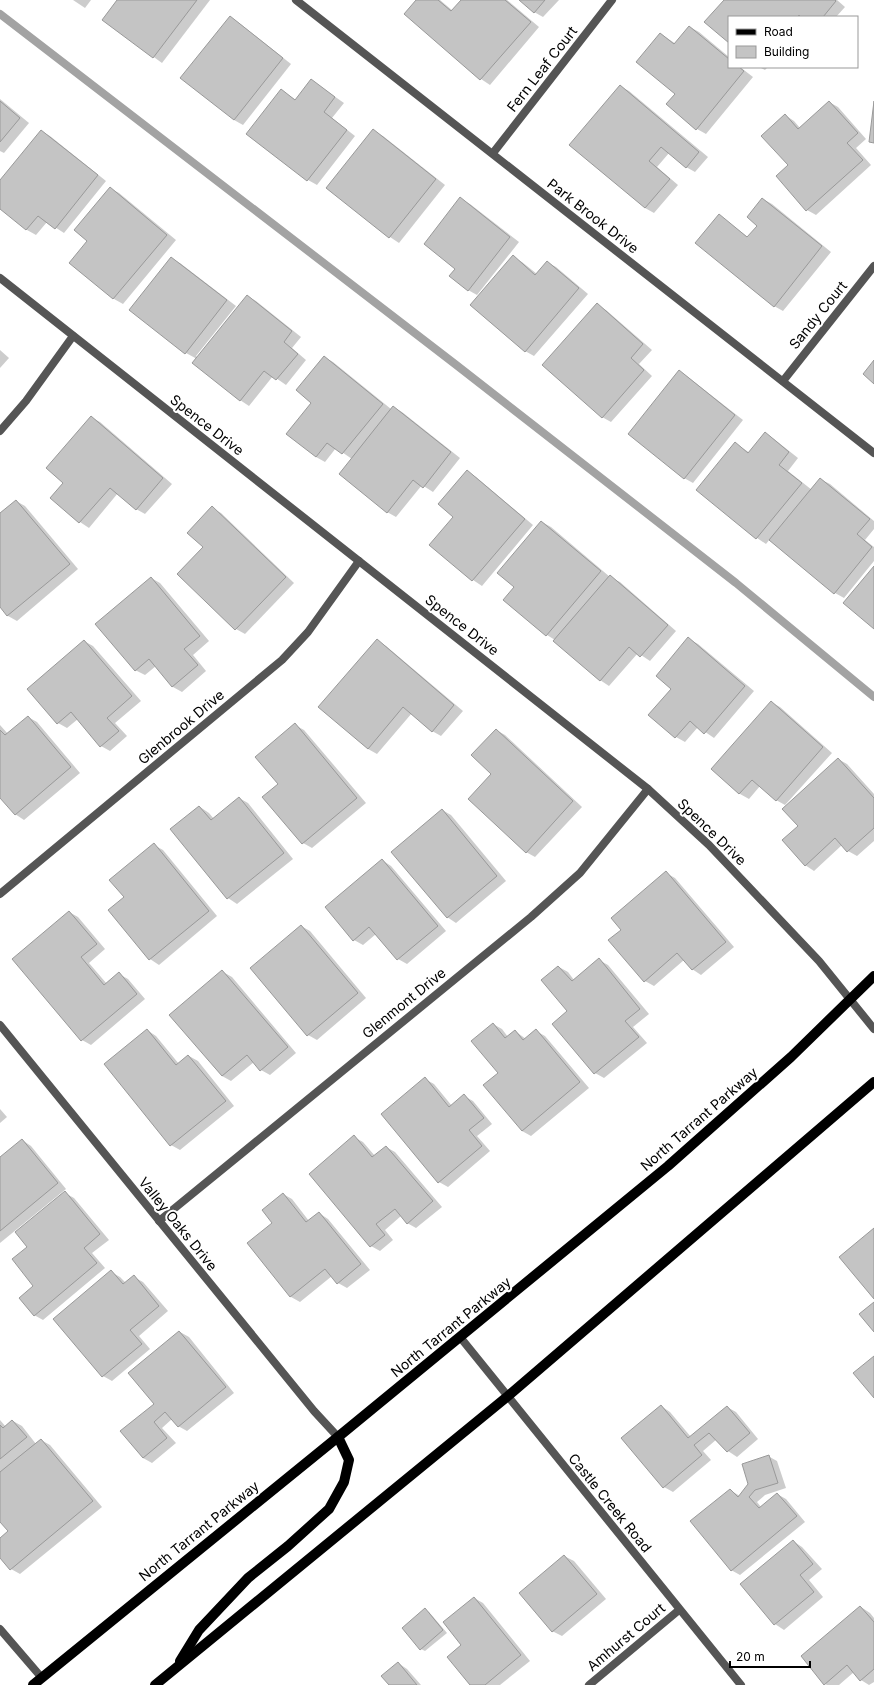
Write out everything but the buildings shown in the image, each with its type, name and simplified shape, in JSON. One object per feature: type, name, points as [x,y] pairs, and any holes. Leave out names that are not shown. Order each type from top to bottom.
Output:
[{"type":"main road","name":"North Tarrant Parkway","points":[[33,1685],[668,1166],[791,1058],[874,976]]},
{"type":"main road","points":[[155,1685],[508,1396],[874,1082]]},
{"type":"main road","points":[[176,1668],[199,1630],[248,1578],[288,1546],[329,1509],[344,1482],[349,1460],[342,1442],[338,1437]]},
{"type":"street","name":"Park Brook Drive","points":[[296,0],[874,453]]},
{"type":"street","name":"Fern Leaf Court","points":[[493,154],[612,0]]},
{"type":"street","name":"Sandy Court","points":[[783,381],[874,266]]},
{"type":"street","name":"Spence Drive","points":[[0,278],[648,788],[709,845],[829,972],[874,1029]]},
{"type":"street","points":[[0,431],[26,401],[73,336]]},
{"type":"street","name":"Glenbrook Drive","points":[[0,894],[282,660],[308,632],[359,561]]},
{"type":"street","name":"Glenmont Drive","points":[[159,1221],[542,907],[580,873],[648,788]]},
{"type":"street","name":"Valley Oaks Drive","points":[[0,1025],[314,1411],[338,1437]]},
{"type":"street","name":"Castle Creek Road","points":[[460,1337],[741,1685]]},
{"type":"street","name":"Amhurst Court","points":[[589,1685],[679,1610]]},
{"type":"street","points":[[0,1629],[42,1678]]},
{"type":"waterway","points":[[0,14],[455,364],[736,583],[874,697]]}]
